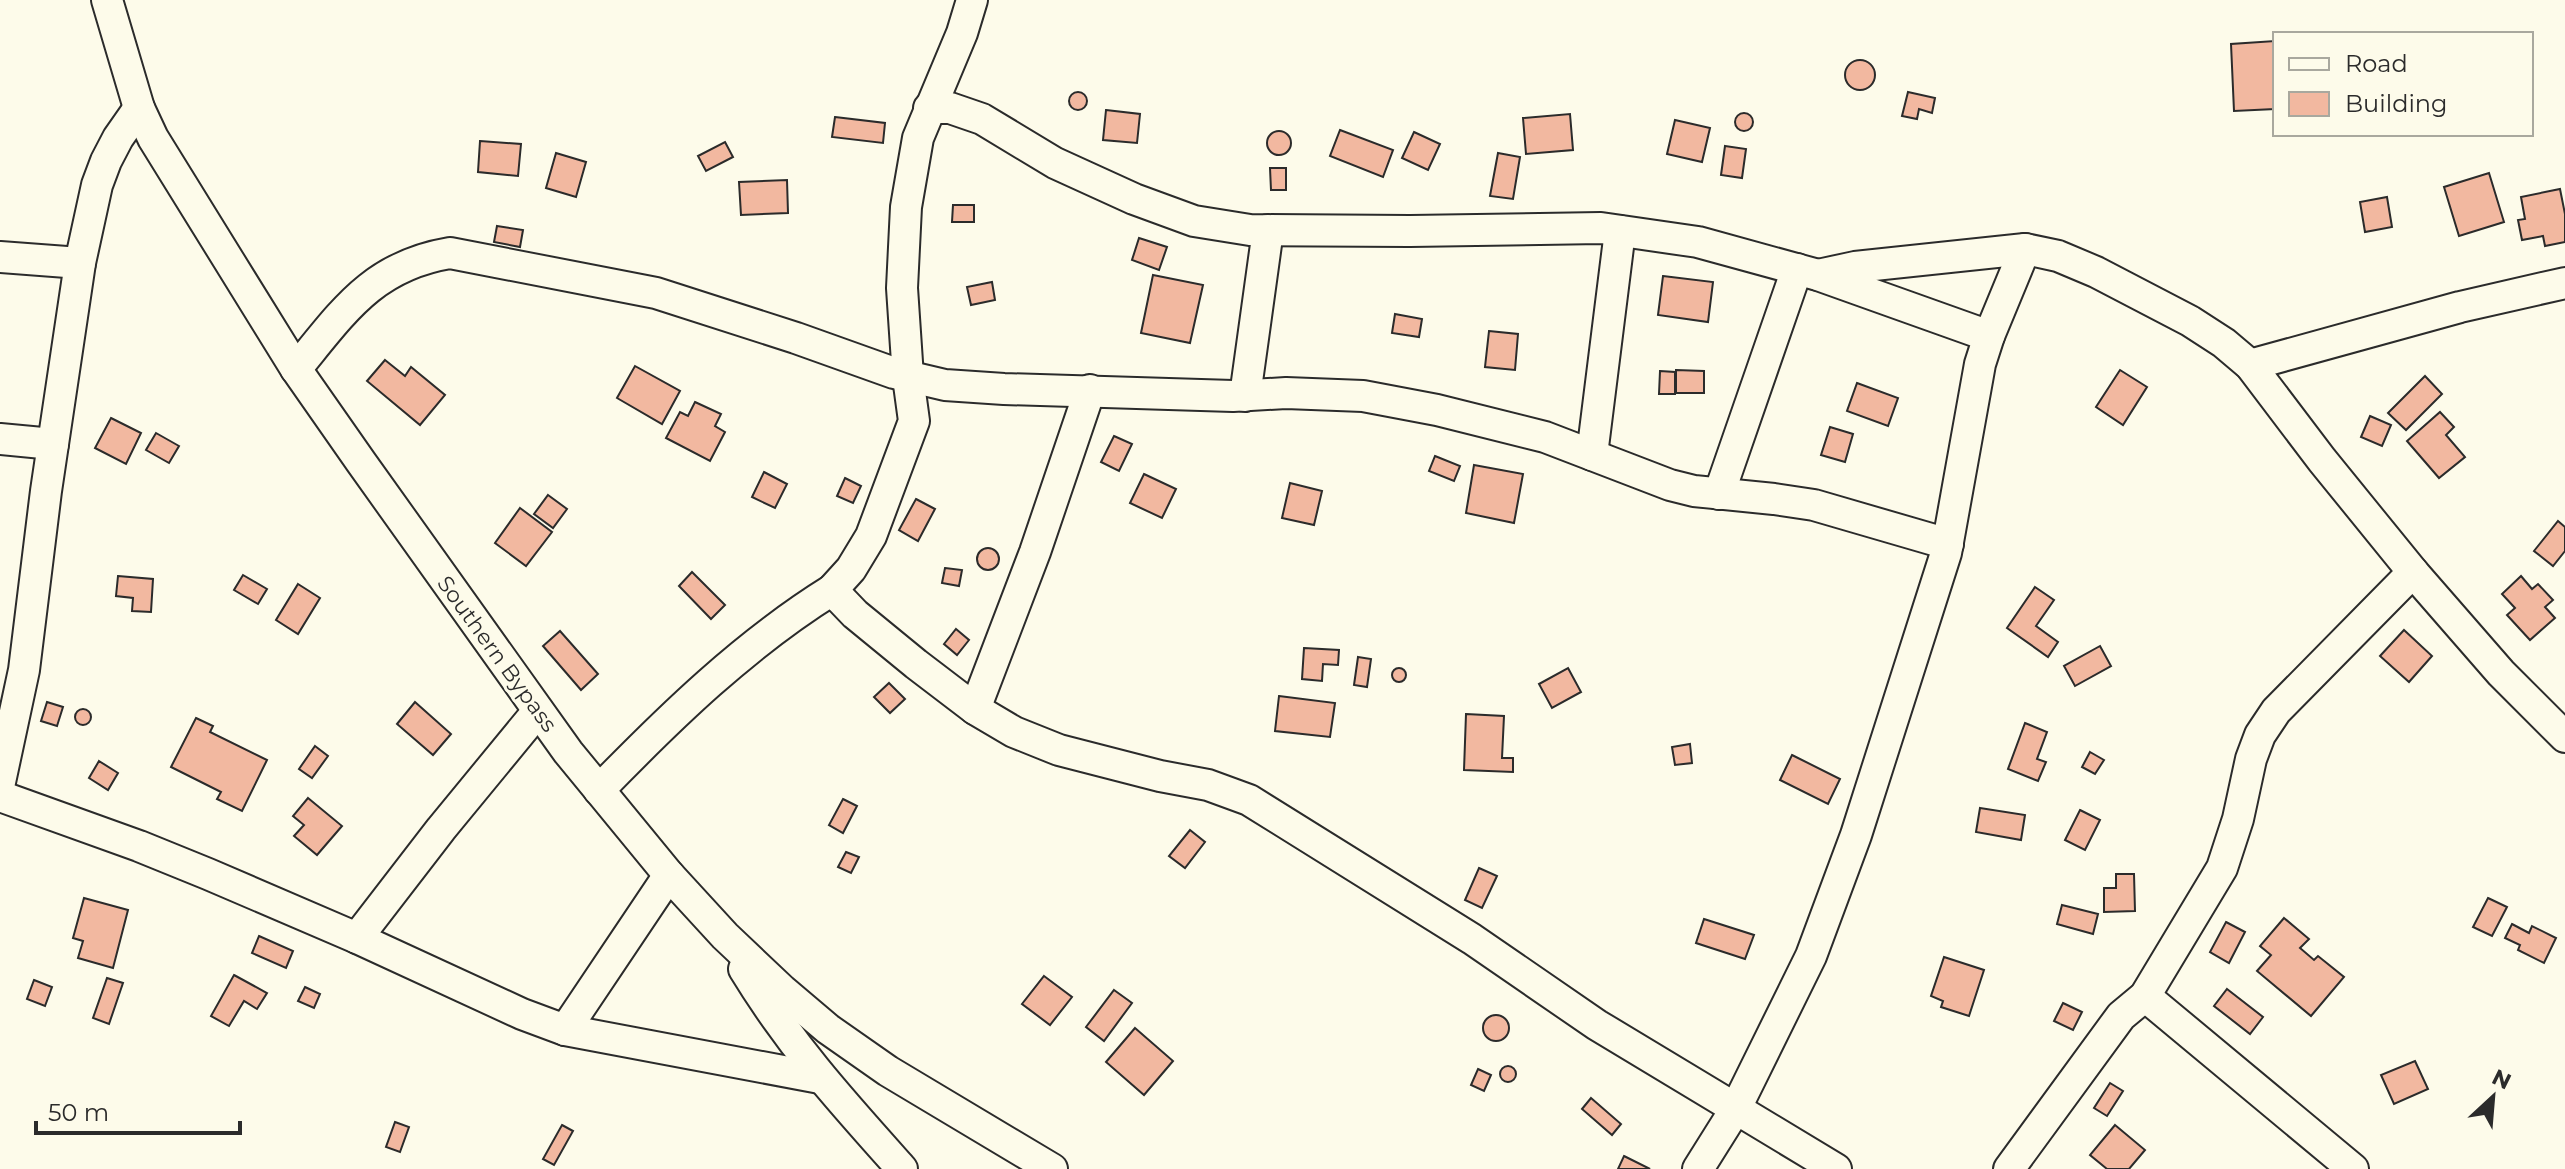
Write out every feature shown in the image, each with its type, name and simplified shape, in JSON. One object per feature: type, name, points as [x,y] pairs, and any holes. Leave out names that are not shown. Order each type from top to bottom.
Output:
[{"type":"street","name":"Southern Bypass","points":[[107,0],[139,108],[153,138],[296,369],[538,711],[599,790],[669,875],[725,936],[782,990],[888,1071],[1052,1169]]},
{"type":"street","points":[[599,790],[695,695],[803,607],[832,590],[851,569],[871,536],[914,421],[902,288],[906,207],[918,138],[962,33],[972,0]]},
{"type":"street","points":[[0,782],[24,670],[80,263],[97,185],[106,161],[139,108]]},
{"type":"street","points":[[929,108],[950,108],[982,119],[1055,163],[1134,199],[1194,221],[1250,230],[1601,228],[1698,242],[1808,272],[1989,336]]},
{"type":"street","points":[[1245,396],[1268,230]]},
{"type":"street","points":[[1592,455],[1620,231]]},
{"type":"street","points":[[1808,272],[2025,249],[2058,256],[2190,321],[2250,365],[2413,572],[2501,673],[2565,737]]},
{"type":"street","points":[[1698,1169],[1735,1110],[1811,956],[1875,778],[1927,621],[1948,544],[1975,390],[1989,336],[2025,249]]},
{"type":"street","points":[[296,369],[369,285],[412,262],[450,253],[656,293],[908,377],[945,385],[1245,396],[1286,393],[1363,396],[1504,425],[1545,437],[1670,485],[1814,505],[1948,544]]},
{"type":"street","points":[[0,257],[80,263]]},
{"type":"street","points":[[1719,494],[1808,272]]},
{"type":"street","points":[[2250,365],[2460,307],[2565,283]]},
{"type":"street","points":[[975,709],[1035,552],[1090,390]]},
{"type":"street","points":[[0,439],[53,444]]},
{"type":"street","points":[[2009,1169],[2121,1016],[2145,996],[2222,868],[2238,819],[2251,759],[2260,735],[2276,711],[2413,572]]},
{"type":"street","points":[[832,590],[855,614],[975,709],[1014,732],[1059,750],[1208,785],[1249,800],[1472,939],[1597,1025],[1836,1169]]},
{"type":"street","points":[[357,938],[538,711]]},
{"type":"street","points":[[0,796],[139,846],[565,1030],[820,1078]]},
{"type":"street","points":[[565,1030],[669,875]]},
{"type":"street","points":[[725,936],[786,1034],[820,1078],[902,1169]]},
{"type":"street","points":[[2145,996],[2353,1169]]},
{"type":"building","points":[[2273,41],[2273,109],[2234,111],[2231,44]]},
{"type":"building","points":[[1860,60],[1871,64],[1875,75],[1871,86],[1860,90],[1849,86],[1845,75],[1849,64]]},
{"type":"building","points":[[1078,92],[1087,101],[1078,110],[1069,101]]},
{"type":"building","points":[[1908,92],[1935,98],[1932,113],[1919,109],[1917,119],[1902,116]]},
{"type":"building","points":[[1106,110],[1140,114],[1137,143],[1103,140]]},
{"type":"building","points":[[1740,113],[1748,113],[1753,122],[1751,129],[1740,131],[1735,126],[1735,118]]},
{"type":"building","points":[[1570,114],[1573,150],[1526,154],[1523,118]]},
{"type":"building","points":[[835,117],[885,123],[883,143],[832,137]]},
{"type":"building","points":[[1675,120],[1710,128],[1702,162],[1667,154]]},
{"type":"building","points":[[1340,130],[1393,150],[1383,177],[1330,156]]},
{"type":"building","points":[[1279,131],[1290,138],[1291,143],[1284,154],[1279,155],[1268,148],[1267,143],[1274,132]]},
{"type":"building","points":[[1414,132],[1440,144],[1428,170],[1402,158]]},
{"type":"building","points":[[480,141],[521,144],[518,176],[478,172]]},
{"type":"building","points":[[725,142],[733,157],[706,171],[698,156]]},
{"type":"building","points":[[1725,146],[1746,149],[1742,178],[1721,175]]},
{"type":"building","points":[[556,153],[586,162],[576,197],[546,188]]},
{"type":"building","points":[[1498,153],[1520,157],[1513,199],[1490,196]]},
{"type":"building","points":[[1270,168],[1286,168],[1286,190],[1271,190]]},
{"type":"building","points":[[2489,173],[2504,222],[2459,236],[2444,187]]},
{"type":"building","points":[[787,180],[788,213],[741,215],[739,182]]},
{"type":"building","points":[[2560,189],[2565,214],[2565,242],[2545,246],[2543,236],[2522,240],[2518,220],[2525,219],[2521,197]]},
{"type":"building","points":[[2387,197],[2392,227],[2365,232],[2360,202]]},
{"type":"building","points":[[953,205],[974,205],[974,222],[952,222]]},
{"type":"building","points":[[497,226],[523,230],[520,247],[494,242]]},
{"type":"building","points":[[1139,238],[1167,247],[1159,270],[1132,260]]},
{"type":"building","points":[[1153,275],[1203,285],[1190,343],[1141,333]]},
{"type":"building","points":[[1663,276],[1713,282],[1708,322],[1658,315]]},
{"type":"building","points":[[992,282],[995,300],[971,305],[967,287]]},
{"type":"building","points":[[1395,314],[1422,319],[1419,337],[1392,333]]},
{"type":"building","points":[[1489,331],[1518,334],[1515,370],[1485,367]]},
{"type":"building","points":[[385,360],[405,376],[411,367],[445,395],[420,425],[367,381]]},
{"type":"building","points":[[635,366],[680,391],[662,424],[617,398]]},
{"type":"building","points":[[1676,370],[1704,371],[1704,393],[1676,393]]},
{"type":"building","points":[[2120,370],[2147,387],[2123,425],[2096,407]]},
{"type":"building","points":[[1660,371],[1675,372],[1675,394],[1659,394]]},
{"type":"building","points":[[2425,376],[2442,394],[2406,430],[2388,413]]},
{"type":"building","points":[[1857,383],[1898,398],[1888,426],[1847,411]]},
{"type":"building","points":[[695,402],[721,414],[715,426],[725,432],[710,461],[666,438],[680,412],[688,416]]},
{"type":"building","points":[[2440,412],[2454,427],[2446,435],[2465,457],[2439,478],[2407,441]]},
{"type":"building","points":[[2370,416],[2391,425],[2382,446],[2361,437]]},
{"type":"building","points":[[111,418],[141,433],[126,464],[95,448]]},
{"type":"building","points":[[1830,427],[1853,434],[1845,462],[1821,455]]},
{"type":"building","points":[[156,433],[179,446],[169,463],[146,450]]},
{"type":"building","points":[[1114,436],[1132,444],[1119,471],[1101,462]]},
{"type":"building","points":[[1435,456],[1460,466],[1454,481],[1429,471]]},
{"type":"building","points":[[1474,465],[1523,474],[1514,523],[1466,513]]},
{"type":"building","points":[[764,472],[787,484],[775,508],[752,497]]},
{"type":"building","points":[[1144,474],[1176,489],[1162,518],[1130,503]]},
{"type":"building","points":[[845,478],[861,486],[853,503],[837,496]]},
{"type":"building","points":[[1290,483],[1322,491],[1314,525],[1282,518]]},
{"type":"building","points":[[548,495],[567,509],[553,528],[534,514]]},
{"type":"building","points":[[916,499],[935,509],[918,541],[899,530]]},
{"type":"building","points":[[520,508],[552,532],[526,566],[495,543]]},
{"type":"building","points":[[2558,521],[2565,527],[2565,551],[2553,566],[2534,551]]},
{"type":"building","points":[[988,548],[996,551],[999,559],[996,567],[988,570],[980,567],[977,559],[980,551]]},
{"type":"building","points":[[945,568],[962,570],[959,586],[942,583]]},
{"type":"building","points":[[692,572],[725,605],[711,619],[679,586]]},
{"type":"building","points":[[243,575],[267,589],[258,604],[234,590]]},
{"type":"building","points":[[118,576],[153,579],[151,612],[132,611],[133,598],[116,596]]},
{"type":"building","points":[[2521,576],[2532,589],[2538,584],[2553,600],[2545,607],[2555,618],[2530,640],[2507,615],[2515,608],[2502,594]]},
{"type":"building","points":[[298,584],[320,598],[298,634],[276,620]]},
{"type":"building","points":[[2035,587],[2054,600],[2036,626],[2058,642],[2048,657],[2007,628]]},
{"type":"building","points":[[956,629],[969,640],[957,655],[944,644]]},
{"type":"building","points":[[2404,630],[2432,656],[2409,682],[2380,656]]},
{"type":"building","points":[[560,631],[598,674],[581,690],[543,646]]},
{"type":"building","points":[[2100,646],[2111,666],[2075,686],[2064,666]]},
{"type":"building","points":[[1304,648],[1339,650],[1338,665],[1323,664],[1322,681],[1302,679]]},
{"type":"building","points":[[1358,657],[1371,659],[1367,687],[1354,685]]},
{"type":"building","points":[[1399,668],[1406,675],[1399,682],[1392,675]]},
{"type":"building","points":[[1568,668],[1581,692],[1552,708],[1539,684]]},
{"type":"building","points":[[889,683],[905,699],[890,713],[874,697]]},
{"type":"building","points":[[1279,696],[1335,703],[1330,737],[1275,731]]},
{"type":"building","points":[[47,702],[63,707],[57,726],[41,721]]},
{"type":"building","points":[[415,702],[451,734],[433,755],[397,724]]},
{"type":"building","points":[[80,709],[86,709],[91,717],[89,723],[80,725],[75,720],[75,714]]},
{"type":"building","points":[[1466,714],[1504,716],[1502,758],[1513,758],[1513,772],[1464,770]]},
{"type":"building","points":[[196,718],[213,726],[210,732],[267,760],[242,811],[217,799],[221,792],[171,767]]},
{"type":"building","points":[[2025,723],[2047,732],[2037,759],[2046,762],[2038,781],[2008,769]]},
{"type":"building","points":[[1690,744],[1692,763],[1675,765],[1672,747]]},
{"type":"building","points":[[315,746],[328,756],[312,778],[299,769]]},
{"type":"building","points":[[2090,752],[2104,760],[2095,774],[2082,767]]},
{"type":"building","points":[[1792,755],[1840,779],[1828,804],[1780,780]]},
{"type":"building","points":[[99,761],[118,773],[108,790],[89,778]]},
{"type":"building","points":[[308,798],[342,826],[317,855],[294,836],[304,825],[293,816]]},
{"type":"building","points":[[843,799],[857,806],[843,833],[829,825]]},
{"type":"building","points":[[1980,808],[2025,815],[2021,840],[1976,832]]},
{"type":"building","points":[[2080,810],[2100,820],[2085,850],[2065,840]]},
{"type":"building","points":[[1190,830],[1205,842],[1185,868],[1169,856]]},
{"type":"building","points":[[846,852],[859,857],[851,873],[838,867]]},
{"type":"building","points":[[1479,868],[1497,876],[1482,908],[1465,900]]},
{"type":"building","points":[[2116,874],[2134,874],[2135,911],[2104,912],[2104,888],[2116,888]]},
{"type":"building","points":[[84,898],[128,910],[113,968],[78,958],[83,941],[73,938]]},
{"type":"building","points":[[2488,898],[2507,907],[2492,936],[2473,927]]},
{"type":"building","points":[[2062,905],[2098,914],[2093,934],[2057,924]]},
{"type":"building","points":[[2284,918],[2309,939],[2300,948],[2314,960],[2318,956],[2344,977],[2311,1016],[2257,971],[2271,955],[2260,946]]},
{"type":"building","points":[[1704,919],[1754,935],[1745,959],[1696,943]]},
{"type":"building","points":[[2226,922],[2245,932],[2229,963],[2210,952]]},
{"type":"building","points":[[2512,924],[2529,933],[2532,926],[2556,938],[2544,963],[2518,950],[2520,945],[2505,938]]},
{"type":"building","points":[[259,936],[293,951],[286,968],[252,953]]},
{"type":"building","points":[[1944,957],[1984,970],[1969,1016],[1941,1007],[1943,1001],[1931,996]]},
{"type":"building","points":[[234,975],[267,993],[257,1009],[244,1001],[229,1026],[211,1016]]},
{"type":"building","points":[[1044,976],[1072,997],[1050,1025],[1022,1004]]},
{"type":"building","points":[[107,978],[123,983],[109,1024],[93,1018]]},
{"type":"building","points":[[34,980],[52,987],[45,1006],[27,999]]},
{"type":"building","points":[[305,987],[320,994],[314,1008],[298,1001]]},
{"type":"building","points":[[2227,989],[2263,1017],[2250,1034],[2214,1006]]},
{"type":"building","points":[[1114,990],[1132,1003],[1104,1041],[1086,1027]]},
{"type":"building","points":[[2063,1003],[2082,1012],[2073,1030],[2054,1021]]},
{"type":"building","points":[[1496,1015],[1505,1019],[1509,1028],[1505,1037],[1496,1041],[1487,1037],[1483,1028],[1487,1019]]},
{"type":"building","points":[[1135,1028],[1173,1061],[1144,1095],[1106,1062]]},
{"type":"building","points":[[2415,1061],[2428,1089],[2394,1104],[2381,1075]]},
{"type":"building","points":[[1505,1066],[1511,1066],[1516,1074],[1514,1080],[1505,1082],[1500,1077],[1500,1071]]},
{"type":"building","points":[[1478,1069],[1491,1075],[1484,1091],[1471,1085]]},
{"type":"building","points":[[2110,1083],[2123,1091],[2107,1116],[2094,1108]]},
{"type":"building","points":[[1591,1098],[1621,1124],[1612,1135],[1582,1109]]},
{"type":"building","points":[[395,1122],[409,1127],[400,1152],[386,1147]]},
{"type":"building","points":[[562,1125],[573,1131],[554,1165],[543,1159]]},
{"type":"building","points":[[2115,1125],[2145,1150],[2129,1169],[2107,1169],[2090,1155]]},
{"type":"building","points":[[1624,1156],[1650,1169],[1618,1169]]}]
